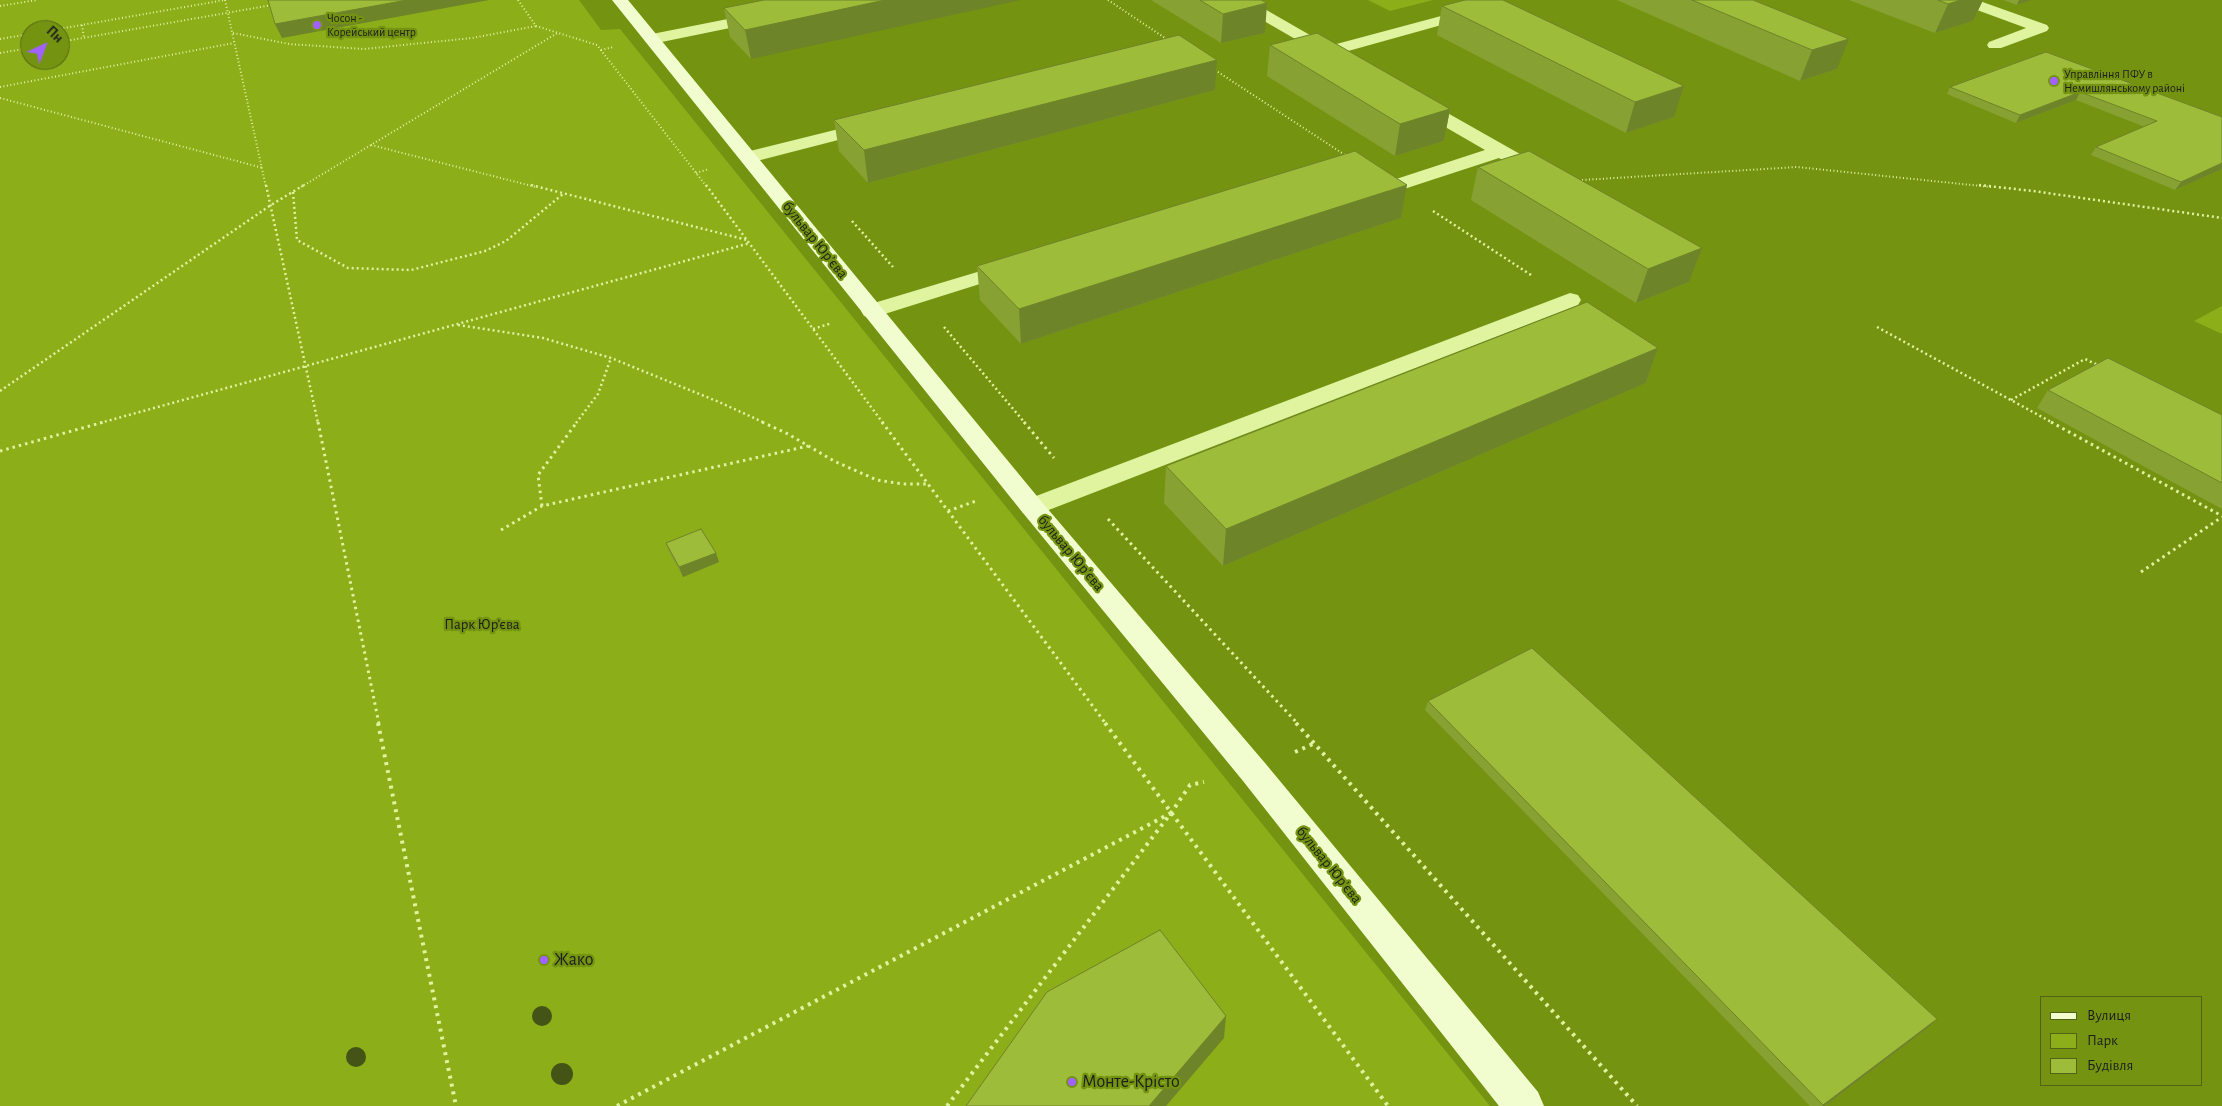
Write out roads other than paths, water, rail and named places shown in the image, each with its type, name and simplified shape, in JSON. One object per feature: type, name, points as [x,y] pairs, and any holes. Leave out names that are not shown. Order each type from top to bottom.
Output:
[{"type":"street","name":"бульвар Юрʼєва","points":[[620,0],[1032,507],[1254,772],[1524,1106]]},
{"type":"lane","points":[[1238,0],[1345,61]]},
{"type":"lane","points":[[1328,51],[1476,11],[1486,0]]},
{"type":"lane","points":[[1963,0],[2042,28],[1995,45]]},
{"type":"lane","points":[[652,40],[776,14]]},
{"type":"lane","points":[[1397,91],[1558,184]]},
{"type":"lane","points":[[749,157],[883,123]]},
{"type":"lane","points":[[1394,186],[1500,151]]},
{"type":"lane","points":[[872,311],[1032,261]]},
{"type":"lane","points":[[1032,507],[1570,300]]},
{"type":"place","name":"Чосон - Корейський центр","points":[[317,25]]},
{"type":"place","name":"Управління ПФУ в Немишлянському районі","points":[[2054,81]]},
{"type":"place","name":"Жако","points":[[544,960]]},
{"type":"place","name":"Монте-Крісто","points":[[1072,1082]]},
{"type":"park label","name":"Парк Юр’єва","points":[[482,624]]}]
